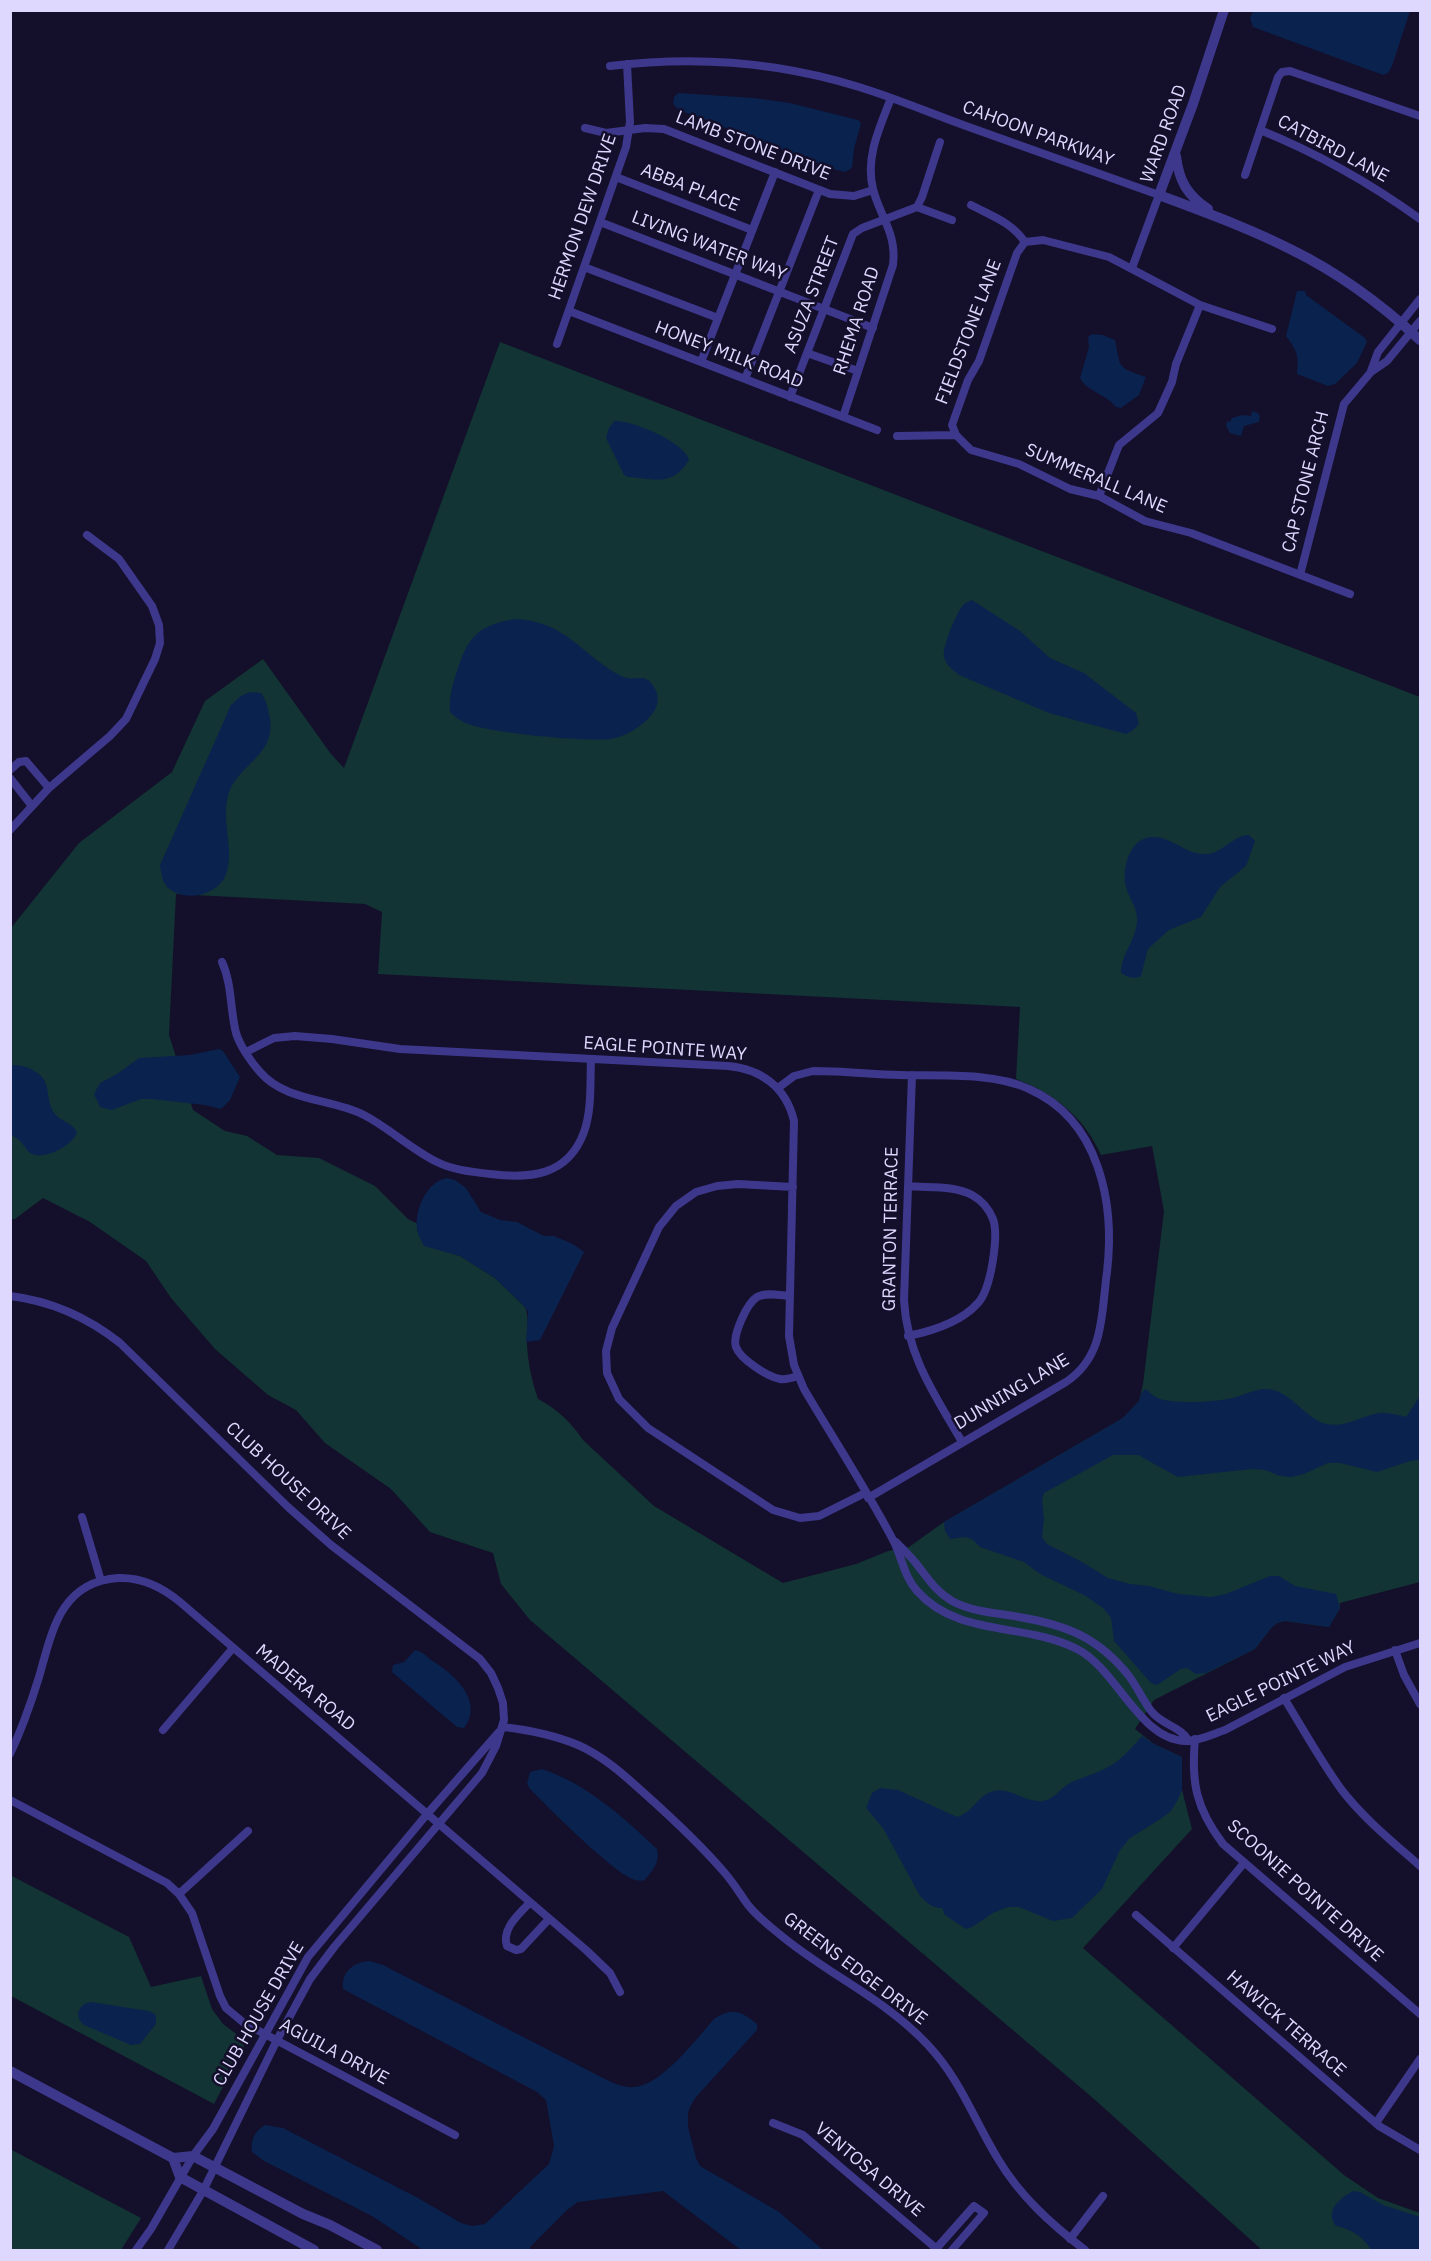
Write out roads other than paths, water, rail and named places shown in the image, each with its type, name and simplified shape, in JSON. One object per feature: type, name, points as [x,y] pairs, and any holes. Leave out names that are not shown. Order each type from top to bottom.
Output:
[{"type":"street","name":"WARD ROAD","points":[[1132,268],[1224,10]]},
{"type":"street","name":"CAHOON PARKWAY","points":[[610,66],[689,61],[756,66],[828,78],[891,98],[1159,195],[1293,250],[1354,287],[1416,336]]},
{"type":"street","name":"HERMON DEW DRIVE","points":[[557,344],[627,147],[630,129],[627,64]]},
{"type":"street","points":[[1245,175],[1278,77],[1282,72],[1290,71],[1420,116]]},
{"type":"street","name":"RHEMA ROAD","points":[[843,417],[890,275],[894,254],[891,233],[873,190],[870,176],[872,151],[891,98]]},
{"type":"street","name":"LAMB STONE DRIVE","points":[[585,128],[606,133],[655,128],[673,132],[819,190],[846,196],[873,190]]},
{"type":"street","name":"CATBIRD LANE","points":[[1260,130],[1326,160],[1395,201],[1420,219]]},
{"type":"street","points":[[940,142],[917,207],[952,220]]},
{"type":"street","points":[[1175,152],[1178,171],[1187,192],[1195,200],[1229,222]]},
{"type":"street","points":[[701,362],[774,172]]},
{"type":"street","name":"ABBA PLACE","points":[[616,177],[752,230]]},
{"type":"street","points":[[745,379],[819,190]]},
{"type":"street","points":[[971,205],[1008,224],[1017,231],[1024,243],[1043,240],[1109,257],[1200,305],[1272,330]]},
{"type":"street","name":"ASUZA STREET","points":[[790,396],[853,234],[862,228],[917,207]]},
{"type":"street","name":"LIVING WATER WAY","points":[[600,222],[873,328]]},
{"type":"street","name":"FIELDSTONE LANE","points":[[956,435],[952,431],[952,425],[959,404],[968,380],[979,361],[1019,249],[1024,243]]},
{"type":"street","points":[[584,267],[718,318]]},
{"type":"street","name":"CAP STONE ARCH","points":[[1371,372],[1378,352],[1420,299]]},
{"type":"street","points":[[1099,496],[1119,445],[1158,413],[1172,382],[1176,364],[1200,305]]},
{"type":"street","name":"HONEY MILK ROAD","points":[[569,311],[877,430]]},
{"type":"street","name":"CAP STONE ARCH","points":[[1300,575],[1342,409],[1347,399],[1371,372],[1416,336],[1420,321]]},
{"type":"street","points":[[807,353],[858,371]]},
{"type":"street","points":[[897,436],[956,435]]},
{"type":"street","name":"SUMMERALL LANE","points":[[956,435],[976,452],[1019,464],[1070,489],[1099,496],[1145,521],[1191,533],[1350,594]]},
{"type":"street","points":[[10,830],[49,788],[110,736],[126,719],[155,659],[160,643],[159,625],[153,606],[119,559],[87,535]]},
{"type":"street","points":[[10,770],[19,762],[26,761],[49,788]]},
{"type":"street","points":[[10,778],[32,806]]},
{"type":"street","points":[[222,962],[228,975],[237,1035],[262,1074],[288,1092],[363,1115],[436,1161],[463,1170],[516,1178],[543,1173],[555,1168],[572,1154],[587,1123],[591,1059]]},
{"type":"street","name":"EAGLE POINTE WAY","points":[[246,1052],[274,1038],[295,1036],[400,1049],[738,1067],[757,1073],[778,1088],[788,1103],[794,1120],[789,1296],[790,1345],[798,1376],[893,1540],[904,1572],[927,1601],[964,1622],[1044,1637],[1077,1649],[1100,1666],[1144,1721],[1167,1737],[1192,1740],[1225,1730],[1345,1667],[1420,1643]]},
{"type":"street","name":"DUNNING LANE","points":[[778,1088],[794,1076],[813,1071],[996,1080],[1030,1089],[1070,1117],[1088,1143],[1097,1162],[1107,1206],[1110,1233],[1098,1337],[1090,1359],[1079,1373],[1066,1382],[867,1496],[819,1516],[800,1518],[782,1514],[658,1436],[619,1399],[607,1373],[606,1351],[612,1328],[659,1227],[676,1206],[696,1192],[717,1186],[738,1184],[793,1187]]},
{"type":"street","name":"GRANTON TERRACE","points":[[912,1075],[904,1300],[908,1336],[921,1370],[962,1442]]},
{"type":"street","points":[[908,1186],[957,1190],[970,1194],[986,1207],[993,1218],[995,1230],[988,1285],[981,1300],[965,1314],[945,1325],[908,1336]]},
{"type":"street","points":[[789,1296],[769,1294],[756,1298],[748,1307],[735,1335],[735,1341],[736,1348],[743,1358],[776,1378],[786,1379],[798,1376]]},
{"type":"street","name":"CLUB HOUSE DRIVE","points":[[10,1296],[51,1304],[76,1314],[99,1326],[120,1343],[288,1508],[331,1545],[480,1659],[491,1673],[503,1703],[503,1727],[482,1773],[310,1978],[203,2191],[168,2250]]},
{"type":"street","points":[[82,1517],[101,1581]]},
{"type":"street","name":"EAGLE POINTE WAY","points":[[893,1540],[914,1560],[930,1583],[955,1603],[1054,1623],[1095,1643],[1129,1677],[1158,1720],[1183,1731],[1192,1740]]},
{"type":"street","name":"MADERA ROAD","points":[[10,1754],[27,1715],[55,1621],[72,1598],[82,1590],[101,1581],[124,1578],[150,1583],[180,1602],[607,1969],[620,1992]]},
{"type":"street","points":[[163,1730],[233,1648]]},
{"type":"street","points":[[1395,1650],[1404,1675],[1420,1704]]},
{"type":"street","points":[[1284,1698],[1342,1790],[1388,1839],[1420,1866]]},
{"type":"street","name":"CLUB HOUSE DRIVE","points":[[136,2250],[151,2229],[192,2156],[213,2129],[308,1957],[503,1727]]},
{"type":"street","name":"GREENS EDGE DRIVE","points":[[503,1727],[529,1730],[579,1746],[624,1774],[673,1817],[727,1875],[750,1907],[778,1933],[808,1957],[872,1999],[926,2043],[948,2070],[967,2099],[997,2158],[1014,2185],[1035,2208],[1084,2250]]},
{"type":"street","name":"SCOONIE POINTE DRIVE","points":[[1192,1740],[1193,1783],[1198,1803],[1223,1844],[1420,2014]]},
{"type":"street","name":"AGUILA DRIVE","points":[[10,1800],[167,1883],[179,1894],[192,1913],[226,2008],[244,2023],[455,2135]]},
{"type":"street","points":[[179,1894],[248,1831]]},
{"type":"street","points":[[1173,1948],[1245,1863]]},
{"type":"street","points":[[530,1902],[510,1925],[506,1933],[507,1946],[516,1950],[521,1949],[549,1919]]},
{"type":"street","name":"HAWICK TERRACE","points":[[1136,1915],[1376,2123],[1420,2150]]},
{"type":"street","points":[[1376,2123],[1420,2059]]},
{"type":"street","points":[[10,2072],[172,2158],[192,2156],[377,2250]]},
{"type":"street","name":"VENTOSA DRIVE","points":[[773,2123],[803,2135],[936,2250]]},
{"type":"street","points":[[172,2158],[180,2177],[314,2250]]},
{"type":"street","points":[[1070,2239],[1103,2196]]},
{"type":"street","points":[[936,2250],[974,2206],[984,2213],[952,2250]]},
{"type":"water","points":[[1253,10],[1410,11],[1392,66],[1388,73],[1383,75],[1253,27],[1250,18]]},
{"type":"water","points":[[678,93],[790,103],[858,120],[861,123],[852,168],[845,172],[833,169],[679,110],[673,104],[674,97]]},
{"type":"water","points":[[1297,291],[1305,291],[1306,295],[1365,338],[1367,342],[1357,363],[1335,384],[1328,386],[1297,374],[1296,354],[1286,336]]},
{"type":"water","points":[[1092,334],[1103,335],[1115,340],[1122,365],[1129,371],[1146,377],[1139,395],[1121,408],[1116,407],[1087,386],[1080,378],[1089,347],[1088,337]]},
{"type":"water","points":[[1252,411],[1258,413],[1259,422],[1244,426],[1241,436],[1230,433],[1226,426],[1227,421],[1230,422],[1232,418],[1242,415],[1251,416]]},
{"type":"water","points":[[614,421],[633,424],[657,433],[678,446],[689,460],[683,469],[670,478],[655,480],[624,475],[606,438]]},
{"type":"water","points":[[972,600],[1020,631],[1050,658],[1084,673],[1136,713],[1139,724],[1126,734],[1049,713],[959,675],[946,662],[945,647],[958,612],[964,604]]},
{"type":"water","points":[[515,619],[553,628],[617,674],[649,681],[658,698],[653,713],[629,733],[617,738],[598,740],[494,730],[477,727],[459,719],[450,712],[450,696],[466,649],[477,634],[484,629]]},
{"type":"water","points":[[250,692],[261,693],[264,698],[270,728],[263,750],[240,775],[228,796],[226,816],[229,855],[226,874],[216,888],[208,892],[200,895],[182,895],[167,887],[160,865],[231,705]]},
{"type":"water","points":[[1249,835],[1255,841],[1246,866],[1220,887],[1201,917],[1169,930],[1148,949],[1141,976],[1133,978],[1121,973],[1123,960],[1137,921],[1125,879],[1126,863],[1133,848],[1144,839],[1159,837],[1197,853],[1210,854]]},
{"type":"water","points":[[219,1049],[223,1051],[240,1077],[230,1100],[221,1109],[205,1105],[141,1099],[112,1110],[100,1107],[94,1094],[100,1083],[139,1058],[190,1055]]},
{"type":"water","points":[[13,1065],[36,1072],[45,1081],[55,1114],[77,1132],[71,1142],[51,1153],[38,1155],[32,1154],[11,1135],[10,1067]]},
{"type":"water","points":[[447,1178],[455,1180],[466,1188],[481,1212],[500,1220],[517,1222],[544,1236],[554,1236],[573,1244],[584,1252],[540,1340],[526,1342],[528,1312],[495,1278],[460,1256],[424,1246],[418,1235],[419,1208],[433,1185]]},
{"type":"water","points":[[1145,1389],[1160,1399],[1186,1402],[1226,1399],[1264,1389],[1273,1390],[1289,1398],[1318,1421],[1333,1425],[1379,1413],[1406,1417],[1420,1396],[1420,1460],[1377,1472],[1340,1463],[1328,1463],[1292,1477],[1252,1469],[1178,1477],[1138,1455],[1113,1455],[1044,1493],[1042,1537],[1047,1544],[1108,1578],[1178,1594],[1211,1597],[1226,1594],[1270,1576],[1279,1576],[1295,1586],[1336,1594],[1340,1608],[1329,1627],[1285,1621],[1277,1623],[1255,1649],[1206,1673],[1196,1674],[1187,1668],[1181,1669],[1157,1685],[1151,1683],[1114,1641],[1111,1618],[1103,1608],[1084,1595],[1040,1574],[1024,1562],[980,1547],[966,1537],[950,1539],[945,1531],[944,1522],[1123,1418],[1139,1401]]},
{"type":"water","points":[[415,1650],[448,1672],[464,1689],[471,1708],[470,1718],[464,1728],[457,1727],[392,1672],[393,1665],[404,1662]]},
{"type":"water","points":[[1142,1736],[1182,1757],[1182,1790],[1171,1811],[1130,1838],[1120,1850],[1102,1889],[1072,1918],[1053,1921],[1019,1907],[1008,1907],[966,1929],[945,1915],[942,1908],[930,1905],[920,1896],[883,1828],[866,1808],[872,1793],[880,1788],[898,1790],[957,1817],[967,1812],[988,1793],[994,1791],[1006,1791],[1030,1800],[1043,1801],[1051,1798],[1070,1783],[1111,1765]]},
{"type":"water","points":[[542,1769],[589,1792],[657,1849],[657,1862],[644,1881],[635,1880],[613,1866],[581,1839],[530,1789],[527,1784],[530,1772]]},
{"type":"water","points":[[370,1961],[383,1965],[607,2080],[627,2087],[644,2085],[656,2079],[678,2060],[720,2015],[736,2012],[746,2016],[757,2024],[757,2030],[696,2097],[688,2113],[688,2127],[696,2158],[700,2166],[779,2212],[823,2250],[741,2250],[663,2191],[578,2202],[530,2247],[530,2250],[423,2250],[372,2216],[264,2161],[252,2152],[254,2136],[265,2125],[283,2128],[418,2198],[461,2223],[472,2226],[485,2224],[549,2164],[554,2146],[546,2100],[537,2092],[343,1989],[346,1972],[359,1963]]},
{"type":"water","points":[[91,2002],[149,2011],[156,2015],[156,2024],[140,2044],[131,2045],[81,2022],[78,2014],[80,2008]]},
{"type":"water","points":[[1353,2191],[1360,2192],[1383,2205],[1420,2217],[1420,2250],[1371,2250],[1356,2234],[1336,2226],[1332,2215],[1333,2210],[1343,2197]]}]
